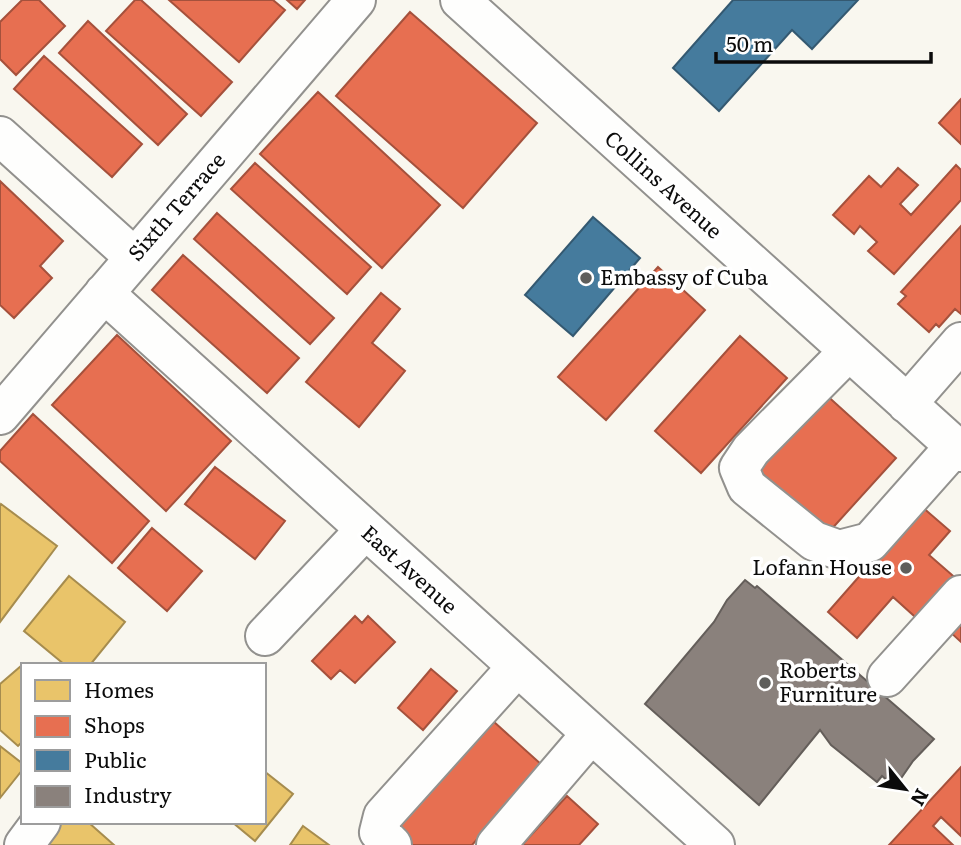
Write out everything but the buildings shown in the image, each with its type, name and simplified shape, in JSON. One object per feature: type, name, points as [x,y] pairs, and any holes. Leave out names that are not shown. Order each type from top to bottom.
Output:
[{"type":"street","name":"Sixth Terrace","points":[[0,415],[356,0]]},
{"type":"street","name":"Collins Avenue","points":[[460,0],[958,449]]},
{"type":"street","points":[[0,136],[134,257]]},
{"type":"street","name":"East Avenue","points":[[104,293],[715,845]]},
{"type":"street","points":[[907,404],[961,342]]},
{"type":"street","points":[[849,351],[751,450],[739,468],[747,487],[814,541],[839,550],[870,542],[958,449]]},
{"type":"street","points":[[265,636],[365,530]]},
{"type":"street","points":[[887,677],[961,595]]},
{"type":"street","points":[[392,845],[379,832],[383,816],[517,667]]},
{"type":"street","points":[[496,845],[591,734]]},
{"type":"street","points":[[24,845],[40,824]]},
{"type":"place","name":"Embassy of Cuba","points":[[586,278]]},
{"type":"place","name":"Lofann House","points":[[906,568]]},
{"type":"place","name":"Roberts Furniture","points":[[765,683]]}]
